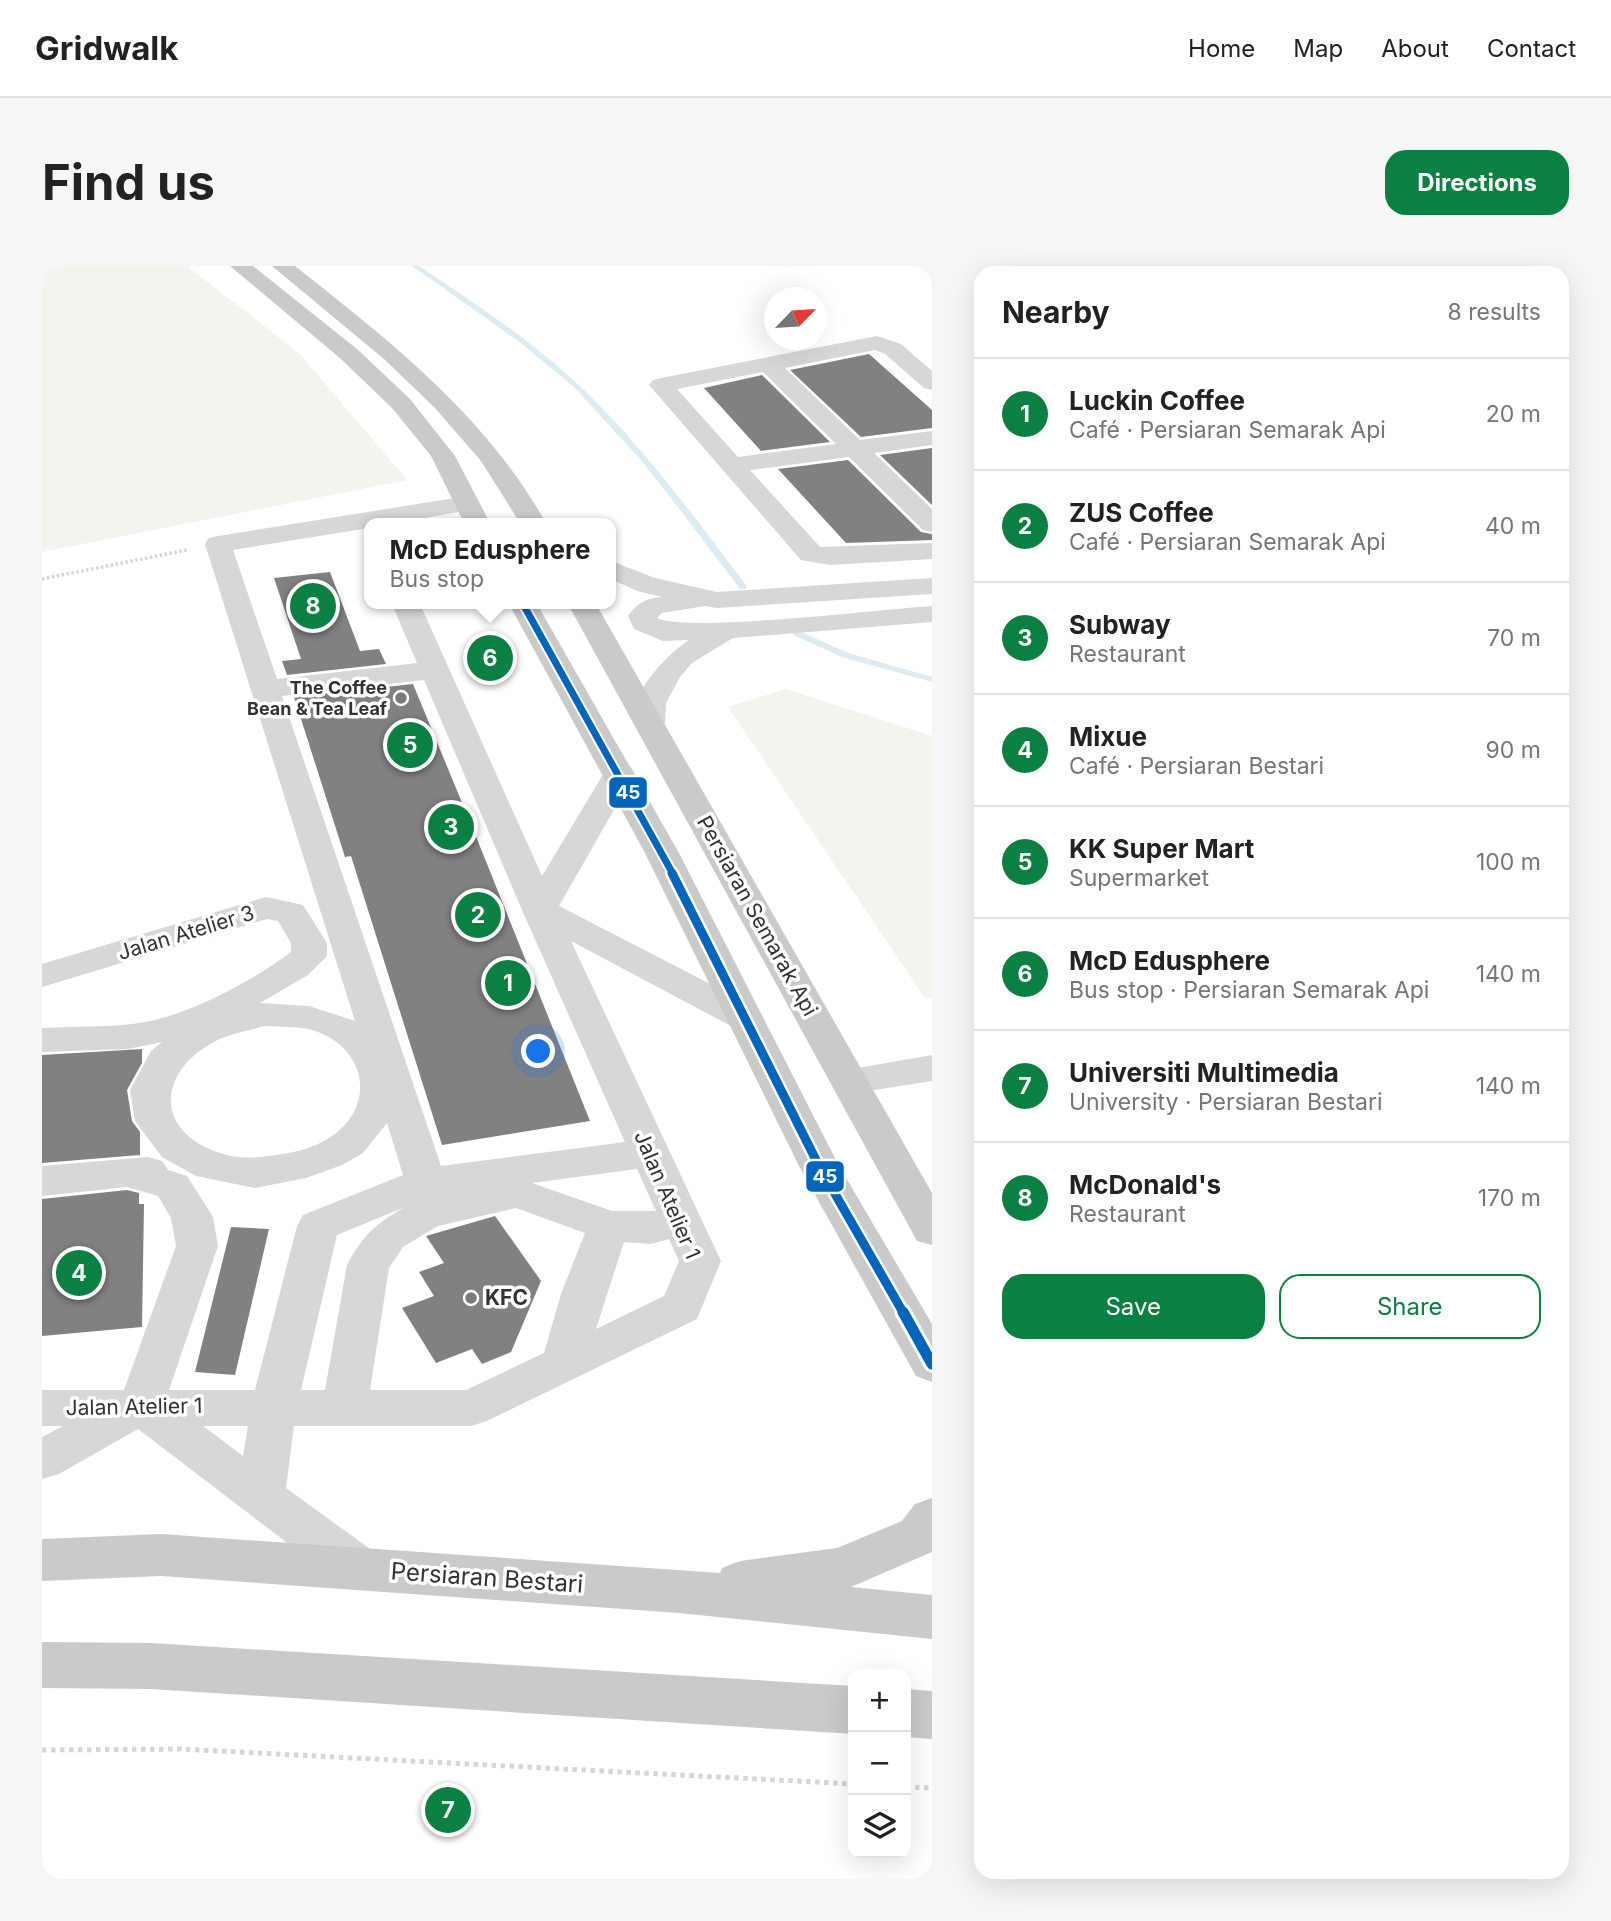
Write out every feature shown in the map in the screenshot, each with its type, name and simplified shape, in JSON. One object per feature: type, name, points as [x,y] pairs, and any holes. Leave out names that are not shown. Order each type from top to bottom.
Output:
[{"type":"main road","points":[[240,266],[342,350],[405,410],[443,456],[472,514]]},
{"type":"main road","points":[[282,266],[398,359],[446,405],[490,456],[530,518]]},
{"type":"main road","points":[[526,609],[619,774],[819,1166],[932,1364]]},
{"type":"main road","name":"Persiaran Semarak Api","points":[[585,609],[932,1230]]},
{"type":"main road","points":[[679,1591],[841,1569],[919,1536],[932,1518]]},
{"type":"main road","name":"Persiaran Bestari","points":[[42,1560],[161,1555],[679,1591],[932,1617]]},
{"type":"main road","points":[[42,1665],[150,1666],[848,1710]]},
{"type":"main road","points":[[911,1713],[932,1714]]},
{"type":"street","points":[[932,383],[893,349],[877,343],[661,385],[811,554],[830,557],[932,551]]},
{"type":"street","points":[[768,364],[932,524]]},
{"type":"street","points":[[732,465],[932,438]]},
{"type":"street","points":[[449,518],[472,514]]},
{"type":"street","points":[[222,557],[364,533]]},
{"type":"street","points":[[222,557],[362,545]]},
{"type":"street","points":[[222,557],[426,1182]]},
{"type":"street","points":[[616,571],[647,584],[709,599]]},
{"type":"street","points":[[932,586],[709,599],[654,606],[642,616],[643,623],[663,632],[726,630],[932,614]]},
{"type":"street","name":"Jalan Atelier 1","points":[[42,1408],[471,1408],[682,1307],[700,1261],[538,910],[407,609]]},
{"type":"street","points":[[650,723],[652,703],[667,674],[682,657],[726,630]]},
{"type":"street","points":[[265,688],[435,670]]},
{"type":"street","points":[[619,774],[538,910],[742,1016]]},
{"type":"street","name":"Jalan Atelier 3","points":[[42,976],[266,908],[291,913],[309,943],[309,957],[295,968],[227,1004],[154,1032],[42,1040]]},
{"type":"street","points":[[42,1181],[123,1172],[216,1168],[254,1173],[293,1168],[328,1156],[358,1137],[376,1113],[382,1088],[377,1063],[360,1042],[335,1026],[301,1016],[263,1014],[226,1021],[192,1035],[166,1056],[150,1082],[149,1109],[161,1135],[184,1154],[216,1168]]},
{"type":"street","points":[[849,1081],[932,1068]]},
{"type":"street","points":[[261,1496],[274,1406],[318,1226],[426,1182],[650,1153]]},
{"type":"street","points":[[42,1460],[141,1406],[197,1246],[192,1217],[172,1186],[123,1172]]},
{"type":"street","points":[[345,1406],[368,1265],[388,1236],[426,1214],[518,1193],[609,1226],[651,1229],[680,1219]]},
{"type":"street","points":[[564,1363],[583,1294],[609,1226]]},
{"type":"street","points":[[141,1406],[359,1569]]},
{"type":"path","points":[[42,579],[222,557]]},
{"type":"path","points":[[42,1750],[181,1749],[848,1784]]},
{"type":"path","points":[[911,1787],[932,1788]]},
{"type":"shaded area","points":[[42,266],[187,266],[299,353],[407,480],[42,552]]},
{"type":"shaded area","points":[[786,689],[932,736],[932,997],[925,998],[728,707]]},
{"type":"building","points":[[869,354],[932,410],[932,428],[861,437],[790,370]]},
{"type":"building","points":[[762,375],[830,442],[761,451],[704,388]]},
{"type":"building","points":[[932,448],[932,505],[880,455]]},
{"type":"building","points":[[848,460],[921,532],[932,534],[932,540],[846,543],[778,469]]},
{"type":"building","points":[[330,572],[360,651],[379,649],[386,664],[287,675],[282,661],[301,659],[274,578]]},
{"type":"building","points":[[413,684],[590,1121],[442,1145],[351,856],[345,857],[294,697]]},
{"type":"building","points":[[142,1049],[142,1063],[127,1090],[132,1121],[140,1132],[140,1155],[42,1163],[42,1055]]},
{"type":"building","points":[[127,1190],[139,1193],[139,1204],[144,1204],[142,1327],[42,1336],[42,1199]]},
{"type":"building","points":[[495,1216],[541,1281],[511,1352],[482,1364],[472,1349],[436,1363],[402,1308],[434,1296],[419,1272],[444,1263],[426,1236]]},
{"type":"building","points":[[231,1227],[269,1229],[235,1375],[195,1372]]},
{"type":"waterway","points":[[415,266],[519,338],[577,387],[643,459],[743,587]]},
{"type":"waterway","points":[[796,633],[845,655],[932,680]]},
{"type":"transit line","name":"45","points":[[526,609],[662,853],[819,1166],[932,1364]]},
{"type":"place","name":"McDonald's","points":[[313,606]]},
{"type":"place","name":"McD Edusphere","points":[[490,658]]},
{"type":"place","name":"The Coffee Bean & Tea Leaf","points":[[401,698]]},
{"type":"place","name":"KK Super Mart","points":[[410,745]]},
{"type":"place","name":"Subway","points":[[451,827]]},
{"type":"place","name":"ZUS Coffee","points":[[478,915]]},
{"type":"place","name":"Luckin Coffee","points":[[508,983]]},
{"type":"place","name":"Mixue","points":[[79,1273]]},
{"type":"place","name":"KFC","points":[[471,1298]]},
{"type":"place","name":"Universiti Multimedia","points":[[448,1810]]}]
